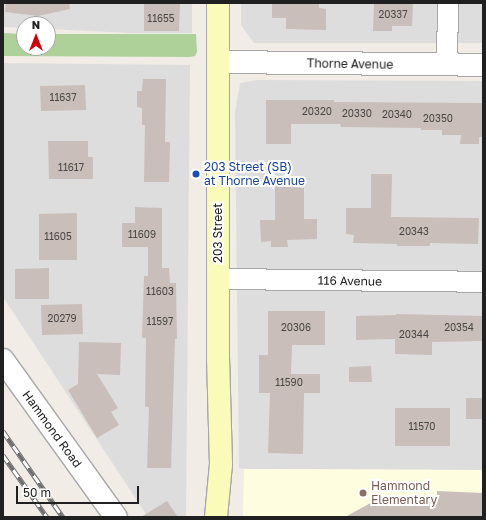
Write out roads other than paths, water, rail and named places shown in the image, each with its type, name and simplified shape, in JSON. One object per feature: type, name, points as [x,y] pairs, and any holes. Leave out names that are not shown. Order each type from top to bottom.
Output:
[{"type":"main road","name":"203 Street","points":[[216,517],[221,464],[218,358],[218,3]]},
{"type":"main road","name":"203 Street","points":[[221,464],[227,500],[227,517]]},
{"type":"street","points":[[447,65],[448,3]]},
{"type":"street","name":"Thorne Avenue","points":[[218,62],[483,65]]},
{"type":"street","name":"116 Avenue","points":[[218,279],[483,282]]},
{"type":"street","name":"Hammond Road","points":[[3,360],[116,517]]},
{"type":"railway","points":[[3,431],[63,517]]},
{"type":"railway","points":[[3,455],[47,517]]},
{"type":"place","name":"203 Street (SB) at Thorne Avenue","points":[[196,174]]},
{"type":"place","name":"Hammond Elementary","points":[[363,493]]}]
